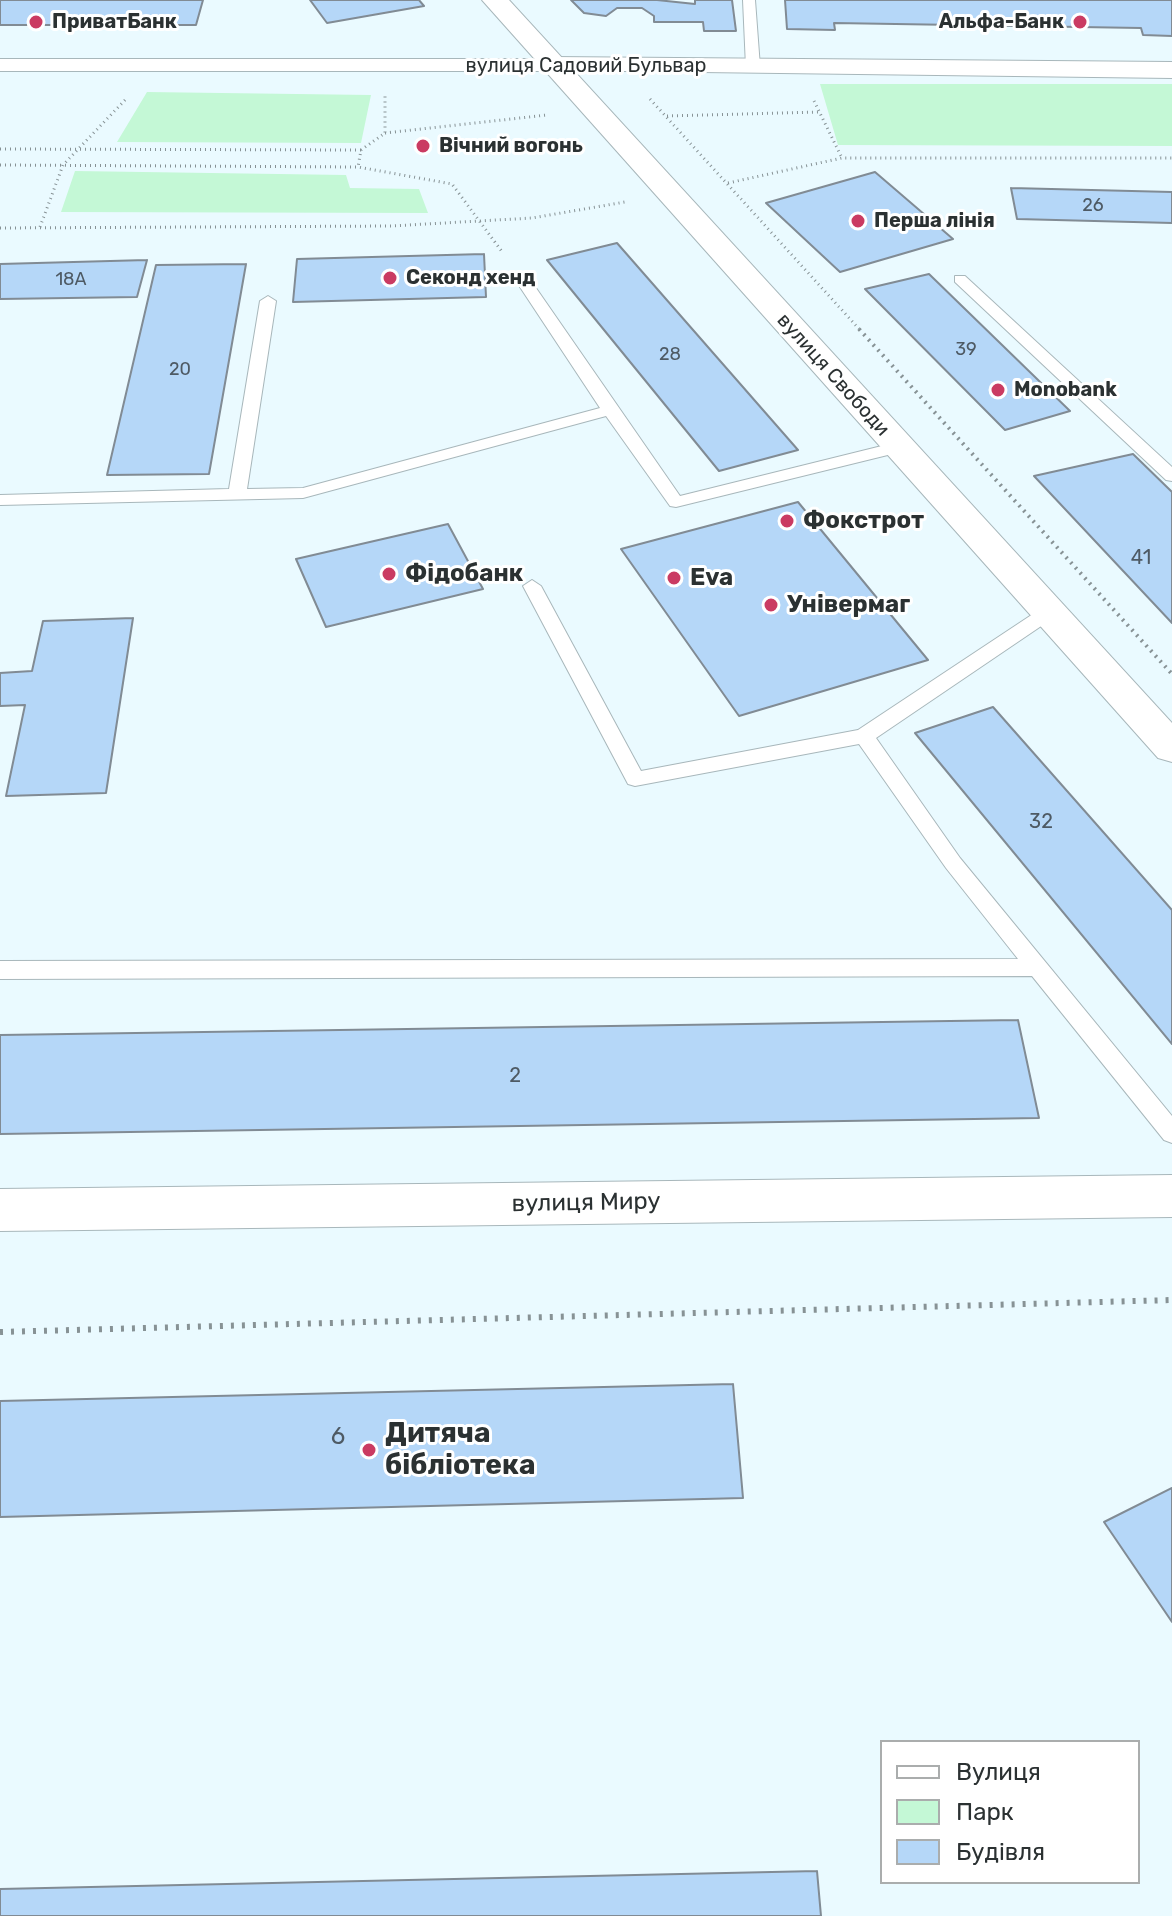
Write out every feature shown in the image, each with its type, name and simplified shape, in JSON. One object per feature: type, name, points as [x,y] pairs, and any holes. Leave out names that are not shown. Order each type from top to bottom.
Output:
[{"type":"main road","name":"вулиця Свободи","points":[[495,0],[1172,748]]},
{"type":"main road","name":"вулиця Миру","points":[[0,1210],[1172,1196]]},
{"type":"street","name":"вулиця Садовий Бульвар","points":[[0,65],[1172,70]]},
{"type":"lane","points":[[749,0],[753,67]]},
{"type":"lane","points":[[522,278],[676,502],[898,447]]},
{"type":"lane","points":[[960,279],[1172,476]]},
{"type":"lane","points":[[237,495],[268,301]]},
{"type":"lane","points":[[0,500],[303,493],[610,410]]},
{"type":"lane","points":[[532,586],[635,779],[864,736],[1049,612]]},
{"type":"lane","points":[[864,736],[953,863],[1172,1133]]},
{"type":"lane","points":[[0,970],[1036,967]]},
{"type":"path","points":[[40,227],[63,165],[158,65]]},
{"type":"path","points":[[385,65],[385,133]]},
{"type":"path","points":[[808,90],[842,158]]},
{"type":"path","points":[[645,93],[1172,674]]},
{"type":"path","points":[[666,116],[819,112]]},
{"type":"path","points":[[0,149],[361,150],[385,133],[552,114]]},
{"type":"path","points":[[358,167],[361,150]]},
{"type":"path","points":[[727,184],[842,158],[1172,158]]},
{"type":"path","points":[[0,165],[358,167],[452,184],[522,278]]},
{"type":"path","points":[[0,228],[391,226],[532,218],[668,194]]},
{"type":"path","points":[[0,1332],[1172,1300]]},
{"type":"green space","points":[[820,84],[1172,84],[1172,146],[838,145]]},
{"type":"green space","points":[[147,92],[371,95],[361,143],[117,142]]},
{"type":"green space","points":[[75,171],[346,175],[350,188],[419,189],[428,213],[61,212]]},
{"type":"building","points":[[0,0],[203,0],[196,25],[0,25]]},
{"type":"building","points":[[310,0],[419,0],[424,6],[327,23]]},
{"type":"building","points":[[571,0],[657,0],[695,4],[695,0],[732,0],[736,31],[704,31],[703,22],[654,22],[654,16],[642,8],[617,8],[606,16],[584,13]]},
{"type":"building","points":[[785,0],[1172,0],[1172,36],[1143,35],[1141,28],[834,23],[835,30],[787,29]]},
{"type":"building","name":"Перша лінія","points":[[875,172],[953,239],[840,272],[766,203]]},
{"type":"building","points":[[1011,188],[1172,192],[1172,223],[1017,219]]},
{"type":"building","points":[[617,243],[798,450],[719,471],[547,260]]},
{"type":"building","name":"Секонд хенд","points":[[484,254],[486,297],[293,302],[297,259]]},
{"type":"building","points":[[147,260],[137,297],[0,299],[0,264]]},
{"type":"building","points":[[246,264],[209,474],[107,475],[156,265]]},
{"type":"building","points":[[929,274],[1070,411],[1005,430],[865,289]]},
{"type":"building","points":[[1133,454],[1172,492],[1172,623],[1034,476]]},
{"type":"building","name":"Універмаг","points":[[798,502],[928,660],[739,716],[621,549]]},
{"type":"building","name":"Фідобанк","points":[[448,524],[483,589],[326,627],[296,559]]},
{"type":"building","points":[[133,618],[106,793],[6,796],[25,705],[0,706],[0,673],[32,671],[43,621]]},
{"type":"building","points":[[993,707],[1172,910],[1172,1044],[915,733]]},
{"type":"building","points":[[1018,1020],[1039,1118],[0,1134],[0,1035]]},
{"type":"building","name":"Дитяча бібліотека","points":[[733,1384],[743,1498],[0,1517],[0,1401]]},
{"type":"building","points":[[1172,1488],[1172,1622],[1104,1522]]},
{"type":"building","points":[[817,1871],[821,1916],[0,1916],[0,1889]]},
{"type":"place","name":"ПриватБанк","points":[[36,22]]},
{"type":"place","name":"Альфа-Банк","points":[[1080,22]]},
{"type":"place","name":"Вічний вогонь","points":[[423,146]]},
{"type":"place","name":"Перша лінія","points":[[858,221]]},
{"type":"place","name":"Секонд хенд","points":[[390,278]]},
{"type":"place","name":"Monobank","points":[[998,390]]},
{"type":"place","name":"Фокстрот","points":[[787,521]]},
{"type":"place","name":"Фідобанк","points":[[389,574]]},
{"type":"place","name":"Eva","points":[[674,578]]},
{"type":"place","name":"Універмаг","points":[[771,605]]},
{"type":"place","name":"Дитяча бібліотека","points":[[369,1450]]}]
